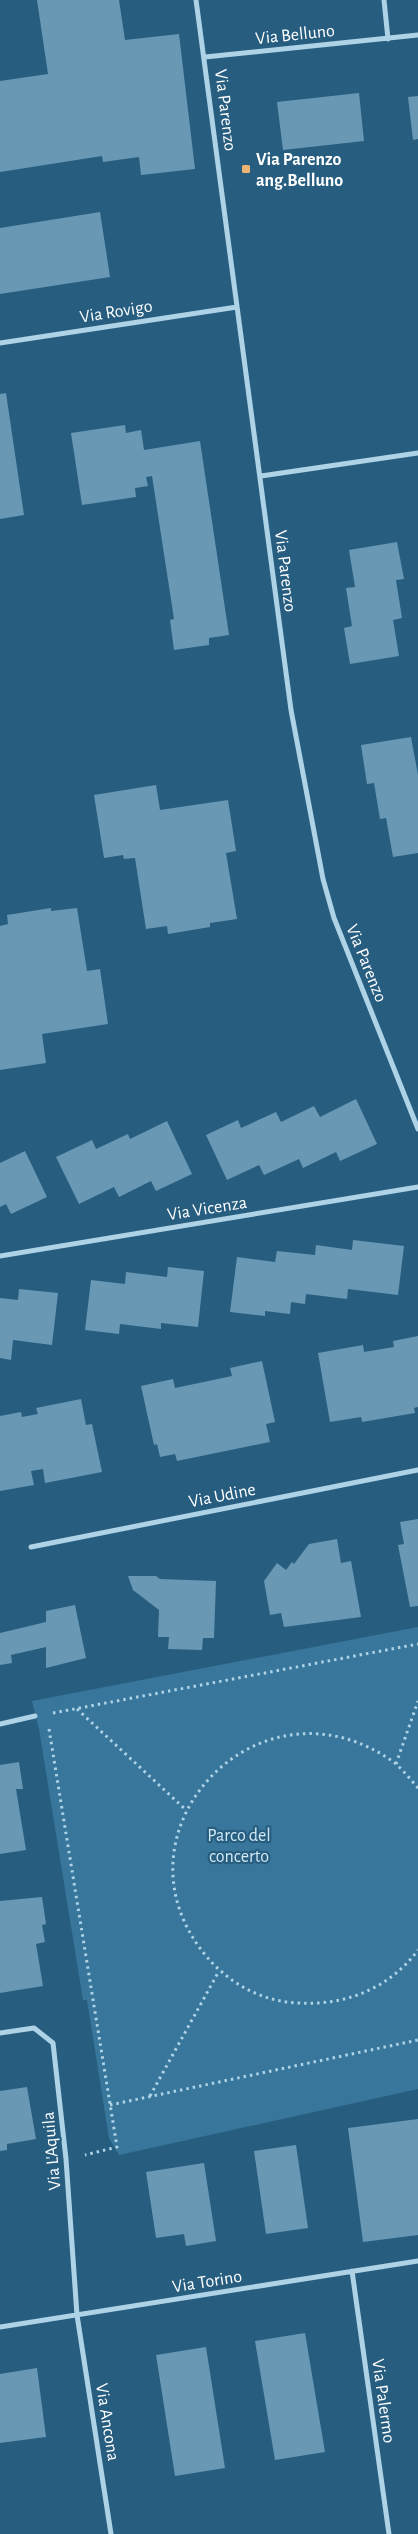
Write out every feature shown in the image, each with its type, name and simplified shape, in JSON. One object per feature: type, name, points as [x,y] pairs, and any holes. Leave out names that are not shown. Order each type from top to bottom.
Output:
[{"type":"street","name":"Via Parenzo","points":[[196,0],[291,710],[323,880],[334,918],[418,1129]]},
{"type":"street","points":[[384,0],[388,39]]},
{"type":"street","name":"Via Belluno","points":[[205,57],[418,35]]},
{"type":"street","name":"Via Rovigo","points":[[0,343],[237,307]]},
{"type":"street","points":[[261,476],[418,453]]},
{"type":"street","name":"Via Vicenza","points":[[0,1256],[418,1187]]},
{"type":"street","name":"Via Udine","points":[[31,1547],[418,1470]]},
{"type":"street","points":[[0,1724],[35,1716]]},
{"type":"street","name":"Via L'Aquila","points":[[0,2033],[34,2028],[53,2043],[66,2160],[77,2315]]},
{"type":"street","name":"Via Torino","points":[[0,2327],[418,2261]]},
{"type":"street","name":"Via Palermo","points":[[352,2271],[389,2534]]},
{"type":"street","name":"Via Ancona","points":[[77,2315],[111,2534]]},
{"type":"path","points":[[35,1716],[418,1644]]},
{"type":"path","points":[[396,1764],[418,1700]]},
{"type":"path","points":[[77,1709],[186,1810]]},
{"type":"path","points":[[47,1714],[118,2147],[66,2160]]},
{"type":"path","points":[[418,1788],[396,1764],[366,1745],[332,1735],[297,1733],[263,1741],[231,1757],[205,1780],[186,1810],[175,1844],[174,1878],[181,1912],[196,1944],[219,1971],[250,1991],[285,2003],[322,2004],[358,1996],[390,1978],[418,1950]]},
{"type":"path","points":[[150,2097],[219,1971]]},
{"type":"path","points":[[110,2105],[418,2040]]},
{"type":"green space","name":"Parco del concerto","points":[[418,1627],[418,2089],[119,2155],[109,2138],[87,2000],[83,2000],[39,1729],[32,1701]]},
{"type":"building","points":[[37,0],[119,0],[125,40],[179,34],[195,169],[141,175],[139,157],[103,162],[102,156],[0,172],[0,81],[48,74]]},
{"type":"building","points":[[359,93],[364,141],[283,150],[277,102]]},
{"type":"building","points":[[418,96],[418,139],[413,140],[408,97]]},
{"type":"building","points":[[100,212],[110,277],[0,294],[0,228]]},
{"type":"building","points":[[6,393],[24,515],[0,519],[0,394]]},
{"type":"building","points":[[125,425],[126,433],[141,430],[144,450],[200,441],[229,635],[209,638],[209,645],[174,650],[170,620],[174,619],[152,476],[146,477],[148,486],[135,488],[136,497],[82,505],[71,433]]},
{"type":"building","points":[[397,542],[404,579],[396,580],[402,618],[393,620],[399,656],[350,664],[344,628],[352,626],[346,588],[355,587],[349,550]]},
{"type":"building","points":[[411,737],[418,775],[418,853],[393,857],[386,818],[380,819],[374,783],[367,784],[361,745]]},
{"type":"building","points":[[156,785],[160,810],[228,800],[236,851],[226,853],[237,919],[210,923],[210,927],[168,934],[167,926],[146,929],[135,858],[124,859],[123,855],[104,858],[94,795]]},
{"type":"building","points":[[51,908],[51,911],[77,908],[87,971],[100,969],[108,1024],[42,1034],[46,1063],[0,1070],[0,926],[8,924],[7,915]]},
{"type":"building","points":[[356,1099],[377,1144],[340,1161],[336,1152],[303,1168],[299,1159],[264,1175],[259,1165],[227,1180],[206,1135],[238,1120],[241,1128],[276,1112],[281,1122],[314,1106],[320,1117]]},
{"type":"building","points":[[167,1121],[192,1174],[156,1191],[151,1181],[119,1197],[114,1187],[79,1204],[56,1157],[92,1140],[96,1149],[128,1134],[130,1139]]},
{"type":"building","points":[[25,1151],[47,1197],[11,1214],[6,1204],[0,1207],[0,1163]]},
{"type":"building","points":[[353,1240],[404,1246],[398,1295],[348,1289],[347,1299],[306,1294],[305,1304],[291,1302],[290,1314],[265,1311],[265,1316],[230,1312],[237,1257],[275,1262],[277,1251],[315,1255],[316,1245],[352,1250]]},
{"type":"building","points":[[168,1267],[204,1271],[198,1327],[161,1323],[161,1329],[120,1324],[119,1334],[85,1330],[91,1280],[125,1284],[126,1272],[167,1277]]},
{"type":"building","points":[[19,1289],[58,1293],[52,1345],[13,1340],[11,1360],[0,1358],[0,1298],[18,1300]]},
{"type":"building","points":[[418,1336],[418,1407],[414,1408],[415,1413],[362,1422],[361,1417],[330,1422],[318,1353],[363,1345],[364,1352],[394,1347],[393,1341]]},
{"type":"building","points":[[262,1361],[275,1422],[266,1424],[270,1442],[177,1461],[175,1454],[160,1457],[157,1444],[154,1445],[141,1386],[173,1379],[175,1388],[232,1376],[230,1368]]},
{"type":"building","points":[[81,1399],[86,1425],[92,1424],[102,1472],[45,1483],[43,1469],[31,1471],[34,1485],[0,1491],[0,1416],[21,1412],[22,1417],[38,1414],[36,1408]]},
{"type":"building","points":[[418,1519],[418,1606],[410,1607],[398,1545],[404,1544],[400,1522]]},
{"type":"building","points":[[337,1539],[341,1563],[351,1561],[361,1617],[284,1627],[281,1613],[270,1615],[264,1581],[277,1563],[286,1570],[292,1562],[294,1564],[309,1544]]},
{"type":"building","points":[[128,1576],[156,1576],[160,1579],[216,1581],[214,1638],[203,1638],[202,1650],[168,1649],[169,1637],[158,1637],[159,1610],[133,1590]]},
{"type":"building","points":[[75,1605],[86,1658],[46,1668],[46,1647],[11,1655],[12,1663],[0,1665],[0,1633],[46,1622],[46,1611]]},
{"type":"building","points":[[19,1762],[23,1789],[16,1789],[26,1850],[0,1854],[0,1765]]},
{"type":"building","points":[[42,1897],[46,1924],[42,1925],[45,1942],[36,1944],[43,1986],[0,1993],[0,1901]]},
{"type":"building","points":[[27,2087],[36,2139],[7,2144],[7,2150],[0,2151],[0,2091]]},
{"type":"building","points":[[418,2119],[418,2235],[363,2242],[348,2128]]},
{"type":"building","points":[[296,2145],[308,2228],[266,2234],[254,2151]]},
{"type":"building","points":[[204,2163],[216,2241],[186,2246],[184,2234],[156,2238],[146,2172]]},
{"type":"building","points":[[305,2333],[325,2452],[275,2460],[255,2341]]},
{"type":"building","points":[[206,2347],[225,2468],[175,2476],[156,2355]]},
{"type":"building","points":[[37,2368],[46,2437],[0,2443],[0,2374]]},
{"type":"place","name":"Via Parenzo ang.Belluno","points":[[246,169]]}]
